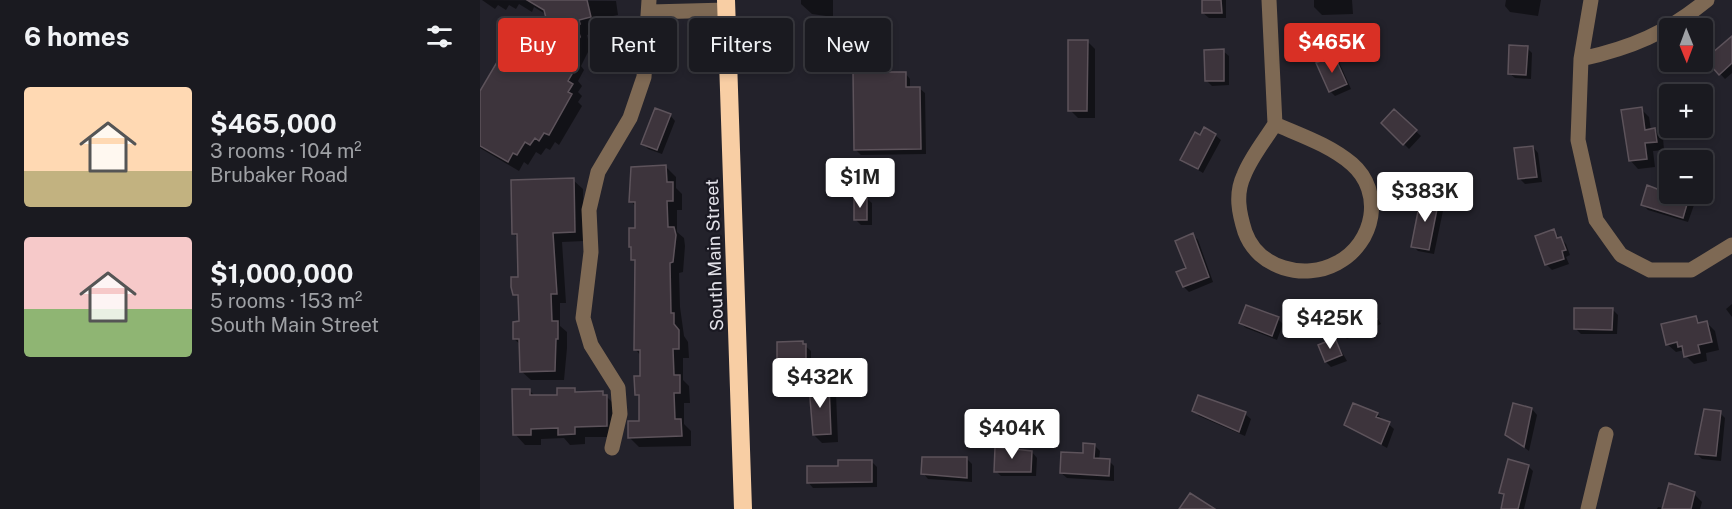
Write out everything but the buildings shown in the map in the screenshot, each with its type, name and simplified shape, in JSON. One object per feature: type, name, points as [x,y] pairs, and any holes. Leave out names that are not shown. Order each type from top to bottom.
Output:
[{"type":"highway","name":"South Main Street","points":[[726,5],[743,509]]},
{"type":"street","points":[[1269,0],[1275,124],[1243,176],[1237,210],[1250,244],[1275,266],[1305,272],[1337,263],[1359,244],[1372,219],[1372,194],[1353,164],[1320,143],[1275,124]]},
{"type":"street","points":[[1591,0],[1581,59],[1578,140],[1596,220],[1621,255],[1650,270],[1691,270],[1732,245]]},
{"type":"street","points":[[1581,59],[1625,50],[1686,18],[1707,0]]},
{"type":"street","points":[[612,447],[620,414],[618,388],[591,345],[582,318],[591,252],[589,210],[598,172],[630,118],[644,77],[650,6],[726,5]]},
{"type":"street","points":[[1588,509],[1606,434]]}]
